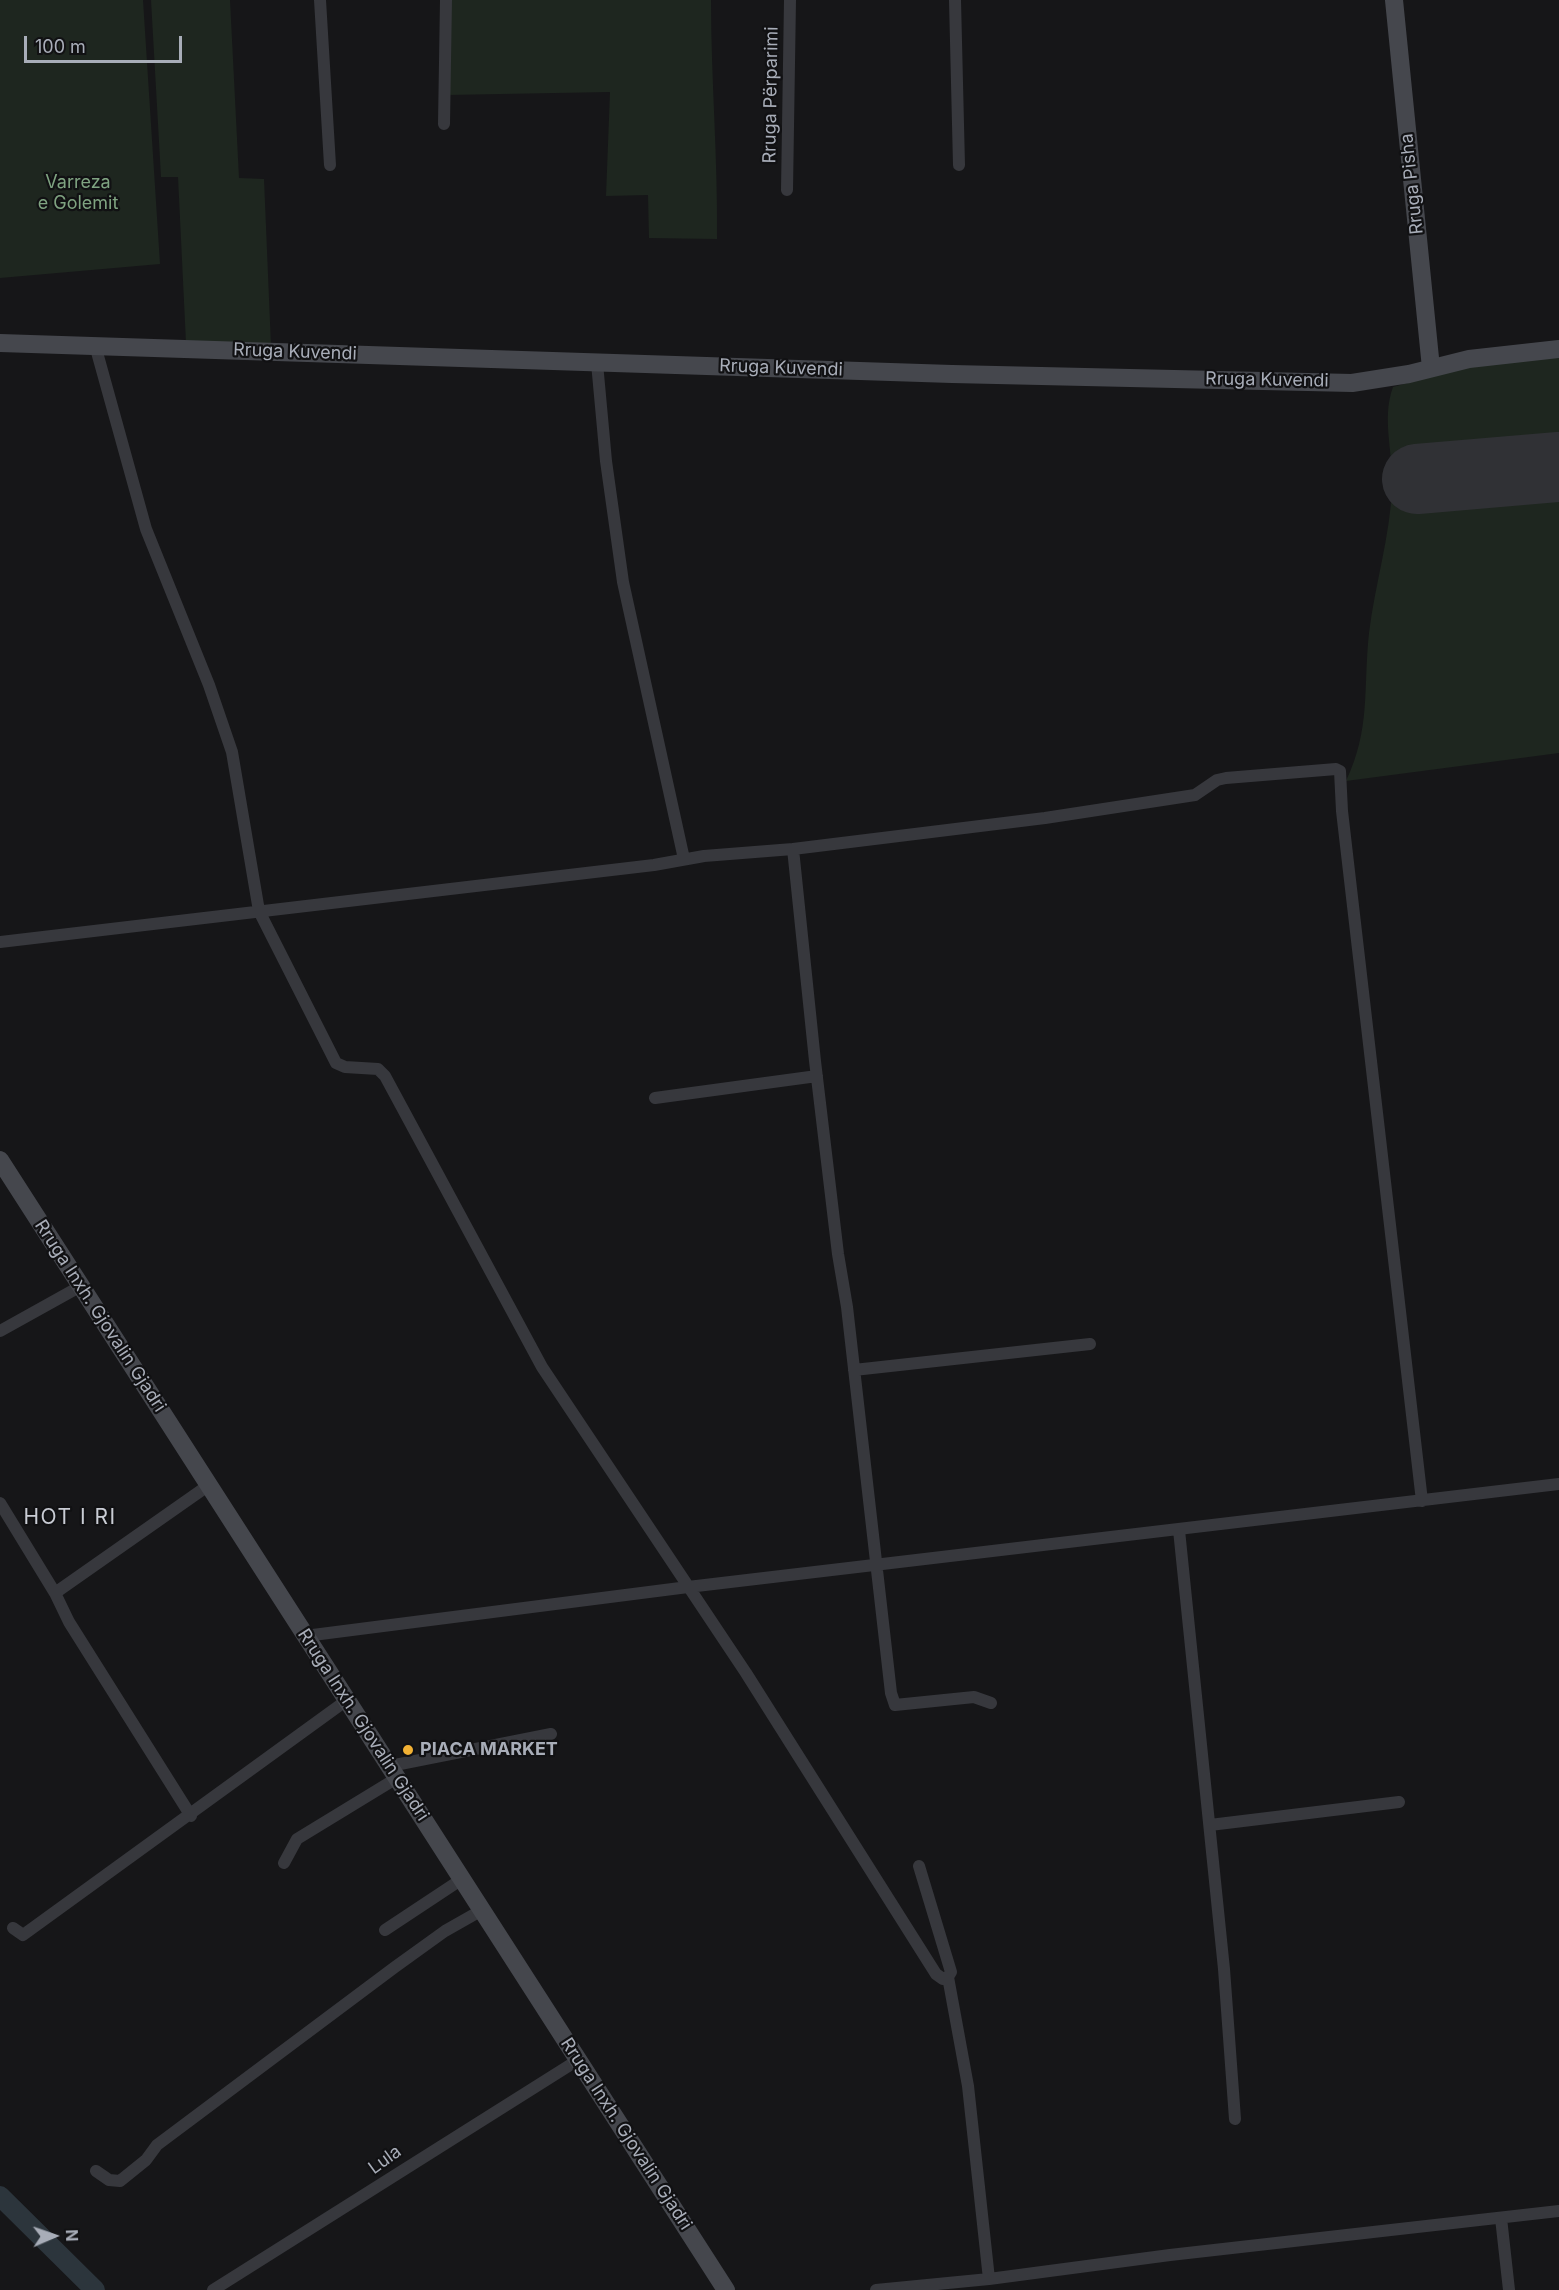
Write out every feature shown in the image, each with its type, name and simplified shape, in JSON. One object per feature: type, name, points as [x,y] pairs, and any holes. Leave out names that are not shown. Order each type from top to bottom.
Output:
[{"type":"street","points":[[320,0],[330,165]]},
{"type":"street","points":[[444,124],[446,0]]},
{"type":"street","name":"Rruga Përparimi","points":[[787,190],[790,0]]},
{"type":"street","points":[[955,0],[958,165]]},
{"type":"street","name":"Rruga Pisha","points":[[1394,0],[1431,368]]},
{"type":"street","name":"Rruga Kuvendi","points":[[0,343],[597,363],[1352,383],[1383,379],[1498,355],[1559,349]]},
{"type":"street","points":[[95,345],[146,529],[209,685],[232,752],[239,780],[259,911],[336,1063],[345,1067],[378,1069],[386,1076],[542,1367],[688,1587],[936,1974],[943,1979],[948,1977]]},
{"type":"street","points":[[597,363],[606,461],[623,582],[684,859]]},
{"type":"street","points":[[0,942],[654,865],[684,859],[793,849],[1045,818],[1195,795],[1217,780],[1226,778],[1336,769],[1340,771],[1342,811],[1422,1501]]},
{"type":"street","points":[[793,849],[817,1076],[890,1683],[895,1705],[974,1697],[991,1702]]},
{"type":"street","points":[[655,1098],[817,1076]]},
{"type":"street","name":"Rruga Inxh. Gjovalin Gjadri","points":[[0,1160],[726,2290]]},
{"type":"street","points":[[0,1331],[81,1286]]},
{"type":"street","points":[[854,1370],[1090,1344]]},
{"type":"street","points":[[305,1636],[876,1564],[1559,1484]]},
{"type":"street","points":[[56,1593],[208,1485]]},
{"type":"street","points":[[0,1503],[56,1593],[69,1622],[191,1816]]},
{"type":"street","points":[[1179,1530],[1210,1825],[1235,2119]]},
{"type":"street","points":[[13,1928],[23,1935],[191,1816],[249,1768],[347,1701]]},
{"type":"street","points":[[284,1863],[297,1839],[393,1772],[551,1734]]},
{"type":"street","points":[[1210,1825],[1399,1802]]},
{"type":"street","points":[[919,1866],[951,1972],[948,1977],[968,2086],[989,2279]]},
{"type":"street","points":[[385,1930],[462,1879]]},
{"type":"street","points":[[96,2171],[109,2180],[120,2181],[146,2160],[157,2145],[310,2030],[446,1931],[482,1910]]},
{"type":"street","name":"Lula","points":[[213,2290],[578,2060]]},
{"type":"street","points":[[876,2290],[989,2279],[1170,2255],[1559,2211]]},
{"type":"street","points":[[1501,2218],[1509,2290]]},
{"type":"green space","name":"Varreza e Golemit","points":[[0,0],[143,0],[160,264],[0,278]]},
{"type":"green space","points":[[151,0],[230,0],[239,178],[264,179],[271,346],[186,343],[178,177],[161,177]]},
{"type":"green space","points":[[448,0],[711,0],[717,239],[649,238],[648,195],[606,196],[610,92],[447,95]]},
{"type":"green space","points":[[1559,354],[1559,753],[1346,781],[1354,762],[1363,726],[1369,633],[1391,506],[1392,475],[1388,412],[1393,387],[1474,365]]},
{"type":"waterway","points":[[0,2196],[95,2290]]},
{"type":"runway","points":[[1417,479],[1559,467]]},
{"type":"place","name":"PIACA MARKET","points":[[408,1750]]},
{"type":"district","name":"HOT I RI","points":[[70,1518]]}]
